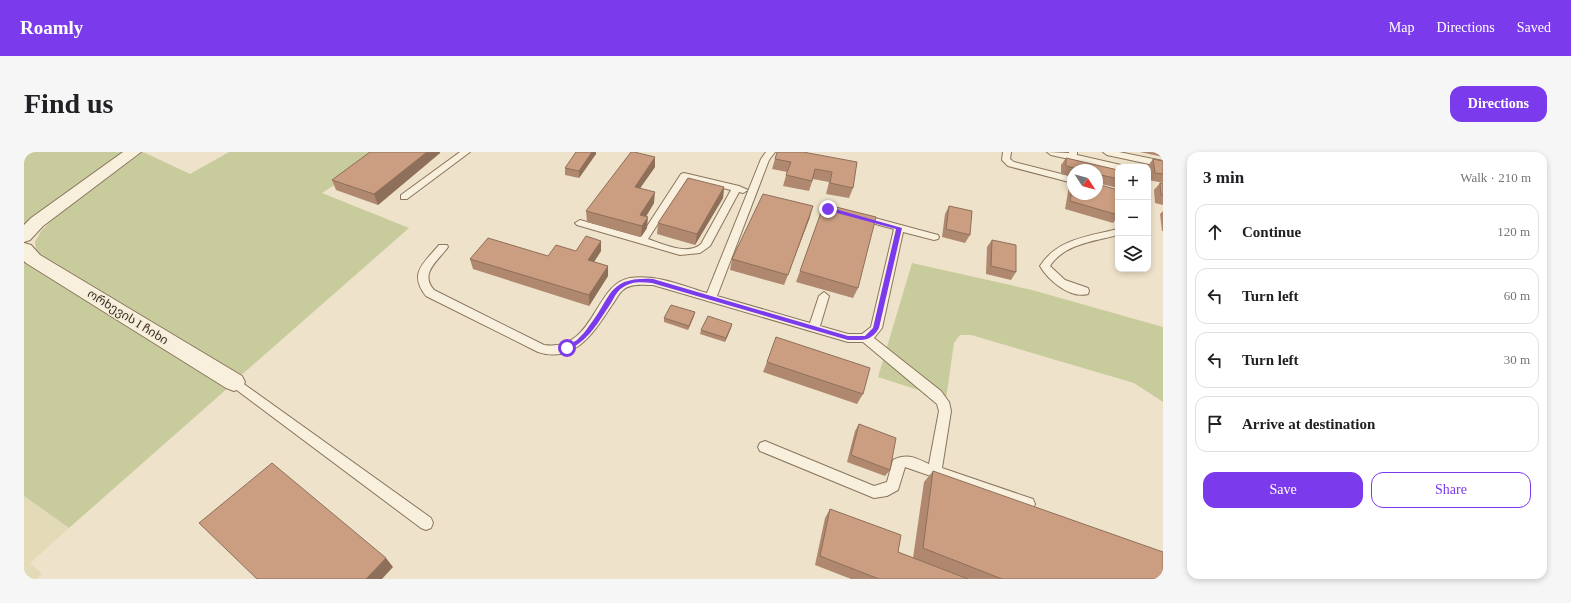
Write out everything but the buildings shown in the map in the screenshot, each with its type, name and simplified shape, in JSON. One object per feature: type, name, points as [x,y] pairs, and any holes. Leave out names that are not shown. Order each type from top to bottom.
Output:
[{"type":"street","points":[[24,236],[37,222],[133,152]]},
{"type":"street","name":"ორხევის I ჩიხი","points":[[24,249],[33,258],[234,382]]},
{"type":"lane","points":[[404,198],[466,152]]},
{"type":"lane","points":[[711,298],[765,159],[771,152]]},
{"type":"lane","points":[[1007,152],[1006,160],[1011,164],[1067,178]]},
{"type":"lane","points":[[1051,152],[1073,154],[1115,166]]},
{"type":"lane","points":[[1108,152],[1163,164]]},
{"type":"lane","points":[[642,241],[684,176],[752,192]]},
{"type":"lane","points":[[580,223],[680,252],[701,250],[736,188]]},
{"type":"lane","points":[[850,214],[934,237]]},
{"type":"lane","points":[[443,247],[422,274],[421,281],[430,293],[542,349],[557,351],[579,341],[592,328],[615,290],[630,282],[653,281],[848,338],[866,338],[872,335],[876,328],[899,228]]},
{"type":"lane","points":[[1084,291],[1076,290],[1054,278],[1045,266],[1048,258],[1064,247],[1115,233]]},
{"type":"lane","points":[[814,328],[824,296]]},
{"type":"lane","points":[[866,338],[937,395],[943,402],[945,411],[935,471]]},
{"type":"lane","points":[[234,382],[426,523]]},
{"type":"lane","points":[[765,447],[874,492],[887,490],[893,486],[898,464],[905,461],[1038,508]]},
{"type":"shaded area","points":[[24,496],[69,528],[30,563],[42,574],[36,579],[24,579]]},
{"type":"green space","points":[[24,152],[125,152],[24,228]]},
{"type":"green space","points":[[143,152],[190,174],[229,152],[373,152],[361,168],[322,193],[409,228],[238,378],[41,257],[36,251],[35,242],[41,231],[55,217]]},
{"type":"green space","points":[[24,261],[229,387],[69,528],[24,496]]},
{"type":"green space","points":[[912,263],[1032,290],[1163,327],[1163,402],[1134,383],[971,335],[960,335],[954,343],[946,399],[878,377]]},
{"type":"route","points":[[567,348],[579,341],[592,328],[612,294],[619,287],[630,282],[640,280],[653,281],[848,338],[858,339],[866,338],[872,335],[876,328],[899,228],[828,209]]}]
